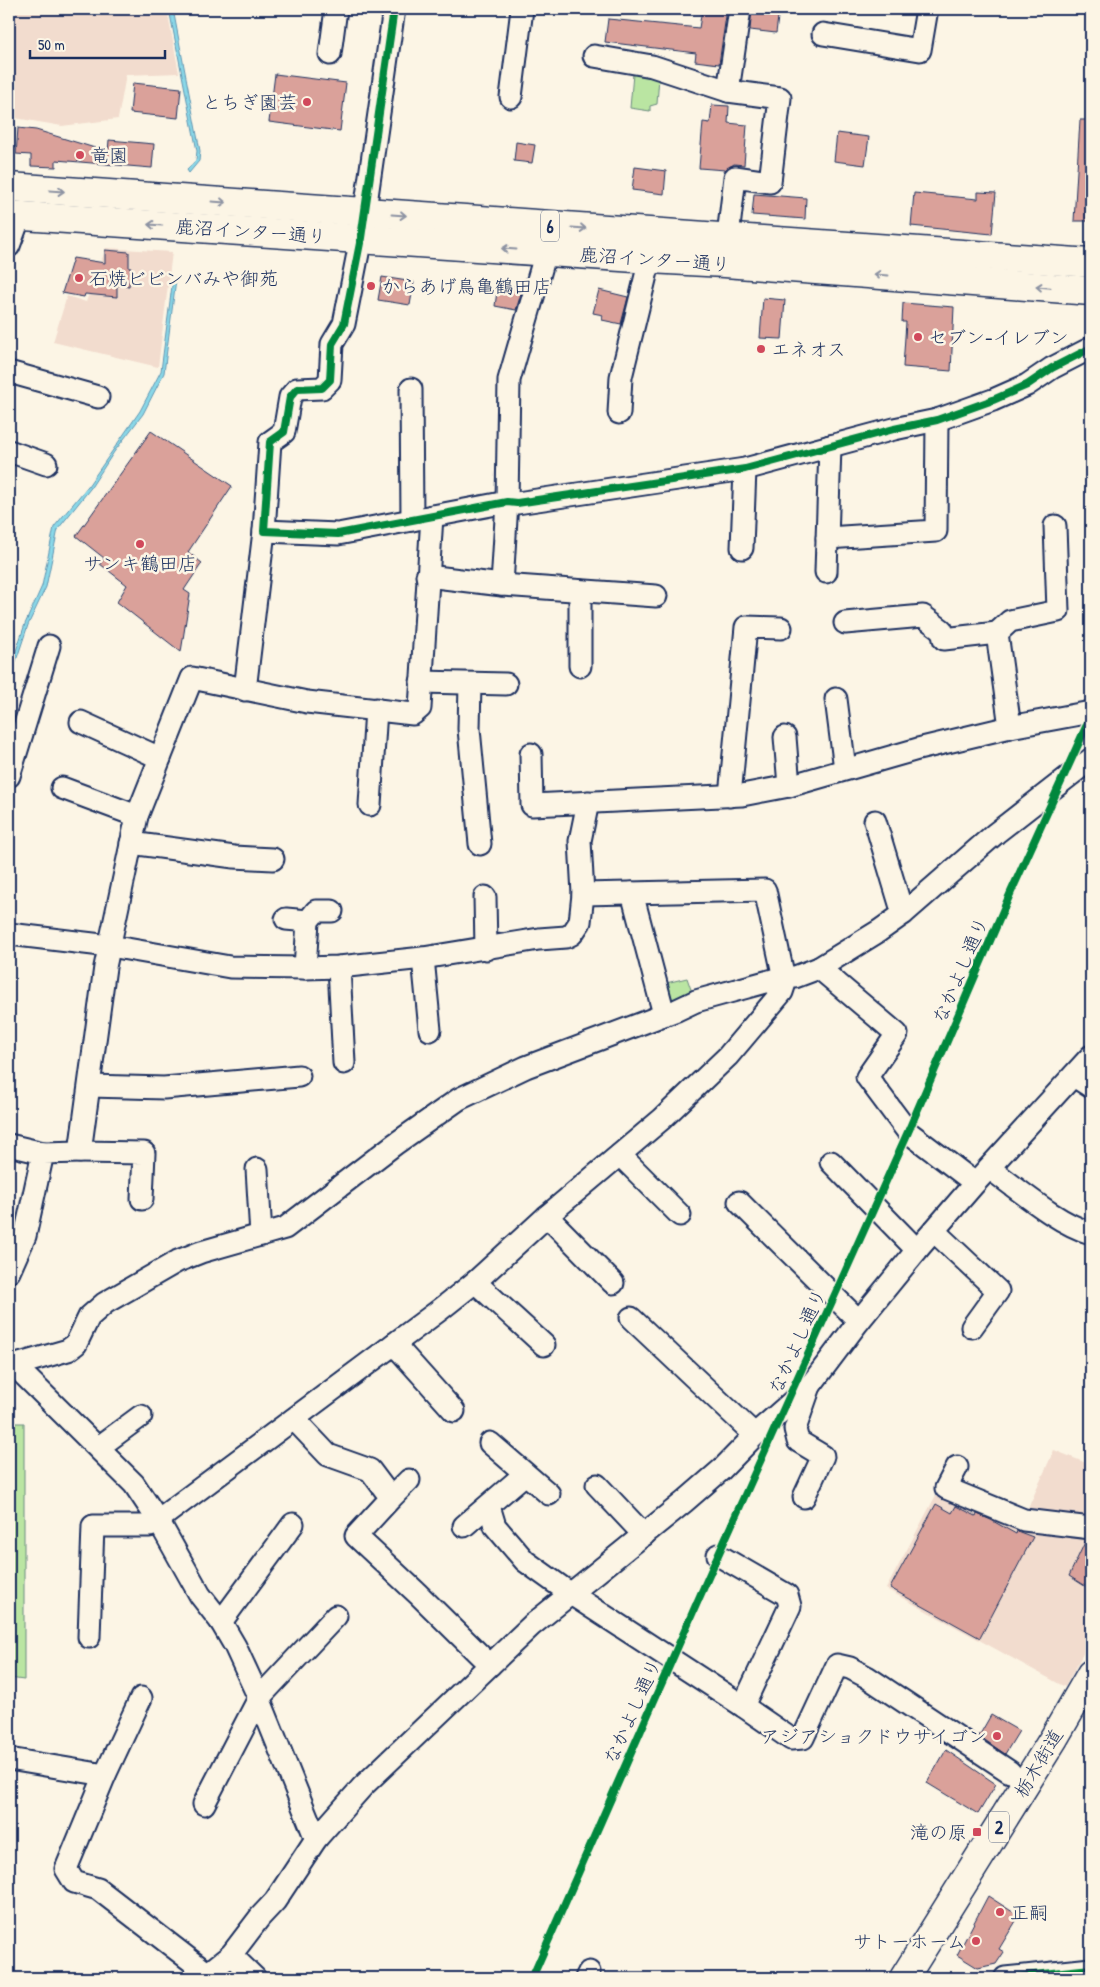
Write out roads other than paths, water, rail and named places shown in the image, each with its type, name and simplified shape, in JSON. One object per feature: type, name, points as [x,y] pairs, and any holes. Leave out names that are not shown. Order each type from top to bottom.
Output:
[{"type":"main road","name":"鹿沼インター通り","points":[[9,187],[363,225],[726,250],[1091,264]]},
{"type":"main road","name":"鹿沼インター通り","points":[[14,215],[363,225],[546,252],[650,259],[726,250],[1091,291]]},
{"type":"main road","name":"栃木街道","points":[[904,1978],[1091,1674]]},
{"type":"street","points":[[330,54],[336,9]]},
{"type":"street","points":[[245,690],[264,531],[270,442],[284,432],[290,397],[297,389],[322,388],[330,380],[332,344],[344,324],[363,225],[394,9]]},
{"type":"street","points":[[511,97],[522,9]]},
{"type":"street","points":[[728,91],[740,9]]},
{"type":"street","points":[[823,34],[920,50],[927,9]]},
{"type":"street","points":[[594,56],[652,66],[728,91],[780,98],[770,182],[734,177],[726,250]]},
{"type":"street","points":[[9,246],[14,215]]},
{"type":"street","points":[[502,585],[507,502],[509,380],[546,252]]},
{"type":"street","points":[[619,414],[621,377],[650,259]]},
{"type":"street","points":[[264,531],[338,534],[507,502],[526,502],[745,469],[894,429],[937,420],[994,400],[1027,385],[1052,368],[1091,348]]},
{"type":"street","points":[[9,372],[98,397]]},
{"type":"street","points":[[80,1152],[105,967],[137,816],[192,678],[307,702],[413,714],[420,708],[427,576],[411,389]]},
{"type":"street","points":[[827,538],[936,531],[937,420]]},
{"type":"street","points":[[826,572],[830,446]]},
{"type":"street","points":[[9,451],[46,464]]},
{"type":"street","points":[[742,548],[745,469]]},
{"type":"street","points":[[845,623],[923,616],[942,630],[944,639],[997,632],[1010,620],[1058,611],[1056,526]]},
{"type":"street","points":[[427,576],[502,585],[656,596]]},
{"type":"street","points":[[580,591],[580,666]]},
{"type":"street","points":[[730,796],[746,628],[781,628]]},
{"type":"street","points":[[997,632],[1010,727]]},
{"type":"street","points":[[9,776],[49,646]]},
{"type":"street","points":[[421,682],[506,684]]},
{"type":"street","points":[[470,684],[468,729],[480,844]]},
{"type":"street","points":[[836,699],[845,768]]},
{"type":"street","points":[[370,805],[376,709]]},
{"type":"street","points":[[531,754],[532,805],[730,796],[788,786],[845,768],[1010,727],[1091,712]]},
{"type":"street","points":[[81,722],[160,758]]},
{"type":"street","points":[[784,736],[788,786]]},
{"type":"street","points":[[11,1365],[68,1350],[76,1344],[89,1317],[105,1303],[178,1261],[201,1252],[286,1228],[395,1144],[459,1099],[526,1067],[696,1001],[784,978],[795,977],[819,968],[879,931],[902,914],[996,833],[1091,759]]},
{"type":"street","points":[[62,788],[137,816]]},
{"type":"street","points":[[9,934],[110,946],[230,967],[305,968],[339,967],[423,958],[539,939],[566,938],[572,934],[580,922],[583,894],[580,841],[588,802]]},
{"type":"street","points":[[875,820],[902,914]]},
{"type":"street","points":[[132,843],[234,857],[273,859]]},
{"type":"street","points":[[89,1637],[93,1526],[150,1526],[475,1282],[547,1216],[662,1119],[728,1056],[782,992],[786,983],[765,890],[583,894]]},
{"type":"street","points":[[632,893],[664,1014]]},
{"type":"street","points":[[485,896],[486,949]]},
{"type":"street","points":[[305,968],[308,921],[316,911],[332,911]]},
{"type":"street","points":[[286,919],[308,921]]},
{"type":"street","points":[[423,958],[430,1030]]},
{"type":"street","points":[[339,967],[344,1063]]},
{"type":"street","points":[[819,968],[897,1034],[867,1077],[908,1132],[1081,1230],[1091,1233]]},
{"type":"street","points":[[141,1698],[105,1776],[66,1869],[74,1882],[98,1889],[204,1976],[230,1955],[275,1900],[316,1839],[364,1786],[532,1624],[722,1470],[755,1435],[810,1386],[859,1321],[982,1175],[1082,1081],[1091,1056]]},
{"type":"street","points":[[90,1086],[164,1088],[299,1076]]},
{"type":"street","points":[[9,1145],[43,1153],[144,1153],[142,1198]]},
{"type":"street","points":[[9,1272],[17,1233],[43,1153]]},
{"type":"street","points":[[620,1155],[680,1216]]},
{"type":"street","points":[[832,1162],[917,1250]]},
{"type":"street","points":[[257,1169],[261,1235]]},
{"type":"street","points":[[739,1202],[859,1321]]},
{"type":"street","points":[[547,1216],[613,1283]]},
{"type":"street","points":[[934,1231],[998,1291],[972,1327]]},
{"type":"street","points":[[475,1282],[544,1345]]},
{"type":"street","points":[[631,1318],[755,1435]]},
{"type":"street","points":[[394,1344],[454,1411]]},
{"type":"street","points":[[11,1365],[99,1447],[134,1484],[158,1520],[200,1595],[221,1622],[235,1646],[259,1698],[316,1839]]},
{"type":"street","points":[[804,1497],[823,1456],[798,1441],[796,1429],[810,1386]]},
{"type":"street","points":[[99,1447],[141,1416]]},
{"type":"street","points":[[294,1419],[328,1455],[370,1470],[391,1498]]},
{"type":"street","points":[[490,1443],[549,1494]]},
{"type":"street","points":[[957,1467],[946,1488],[1024,1520],[1091,1528]]},
{"type":"street","points":[[464,1526],[525,1474]]},
{"type":"street","points":[[409,1480],[356,1536],[418,1594],[490,1666]]},
{"type":"street","points":[[597,1485],[644,1535]]},
{"type":"street","points":[[489,1506],[495,1526],[525,1561],[571,1594],[791,1739],[803,1738],[837,1665],[867,1676],[1010,1772]]},
{"type":"street","points":[[221,1622],[293,1524]]},
{"type":"street","points":[[718,1555],[786,1595],[790,1606],[743,1706]]},
{"type":"street","points":[[204,1804],[259,1698],[336,1616]]},
{"type":"street","points":[[9,1759],[105,1776]]},
{"type":"street","points":[[230,1955],[255,1978]]},
{"type":"street","points":[[1005,1978],[1091,1969]]},
{"type":"water","points":[[169,9],[173,9],[200,151],[199,161],[189,173],[187,170],[196,160],[197,151]]},
{"type":"water","points":[[173,278],[176,279],[164,373],[143,414],[114,452],[90,489],[58,529],[46,587],[28,625],[9,682],[9,672],[25,624],[42,586],[54,527],[88,486],[140,411],[161,371]]},
{"type":"place","name":"とちぎ園芸","points":[[307,102]]},
{"type":"place","name":"竜園","points":[[80,155]]},
{"type":"place","name":"石焼ビビンバみや御苑","points":[[79,278]]},
{"type":"place","name":"からあげ鳥亀鶴田店","points":[[371,286]]},
{"type":"place","name":"セブン-イレブン","points":[[918,337]]},
{"type":"place","name":"エネオス","points":[[761,349]]},
{"type":"place","name":"サンキ鶴田店","points":[[140,544]]},
{"type":"place","name":"アジアショクドウサイゴン","points":[[997,1736]]},
{"type":"place","name":"滝の原","points":[[977,1832]]},
{"type":"place","name":"正嗣","points":[[1000,1912]]},
{"type":"place","name":"サトーホーム","points":[[976,1941]]}]
